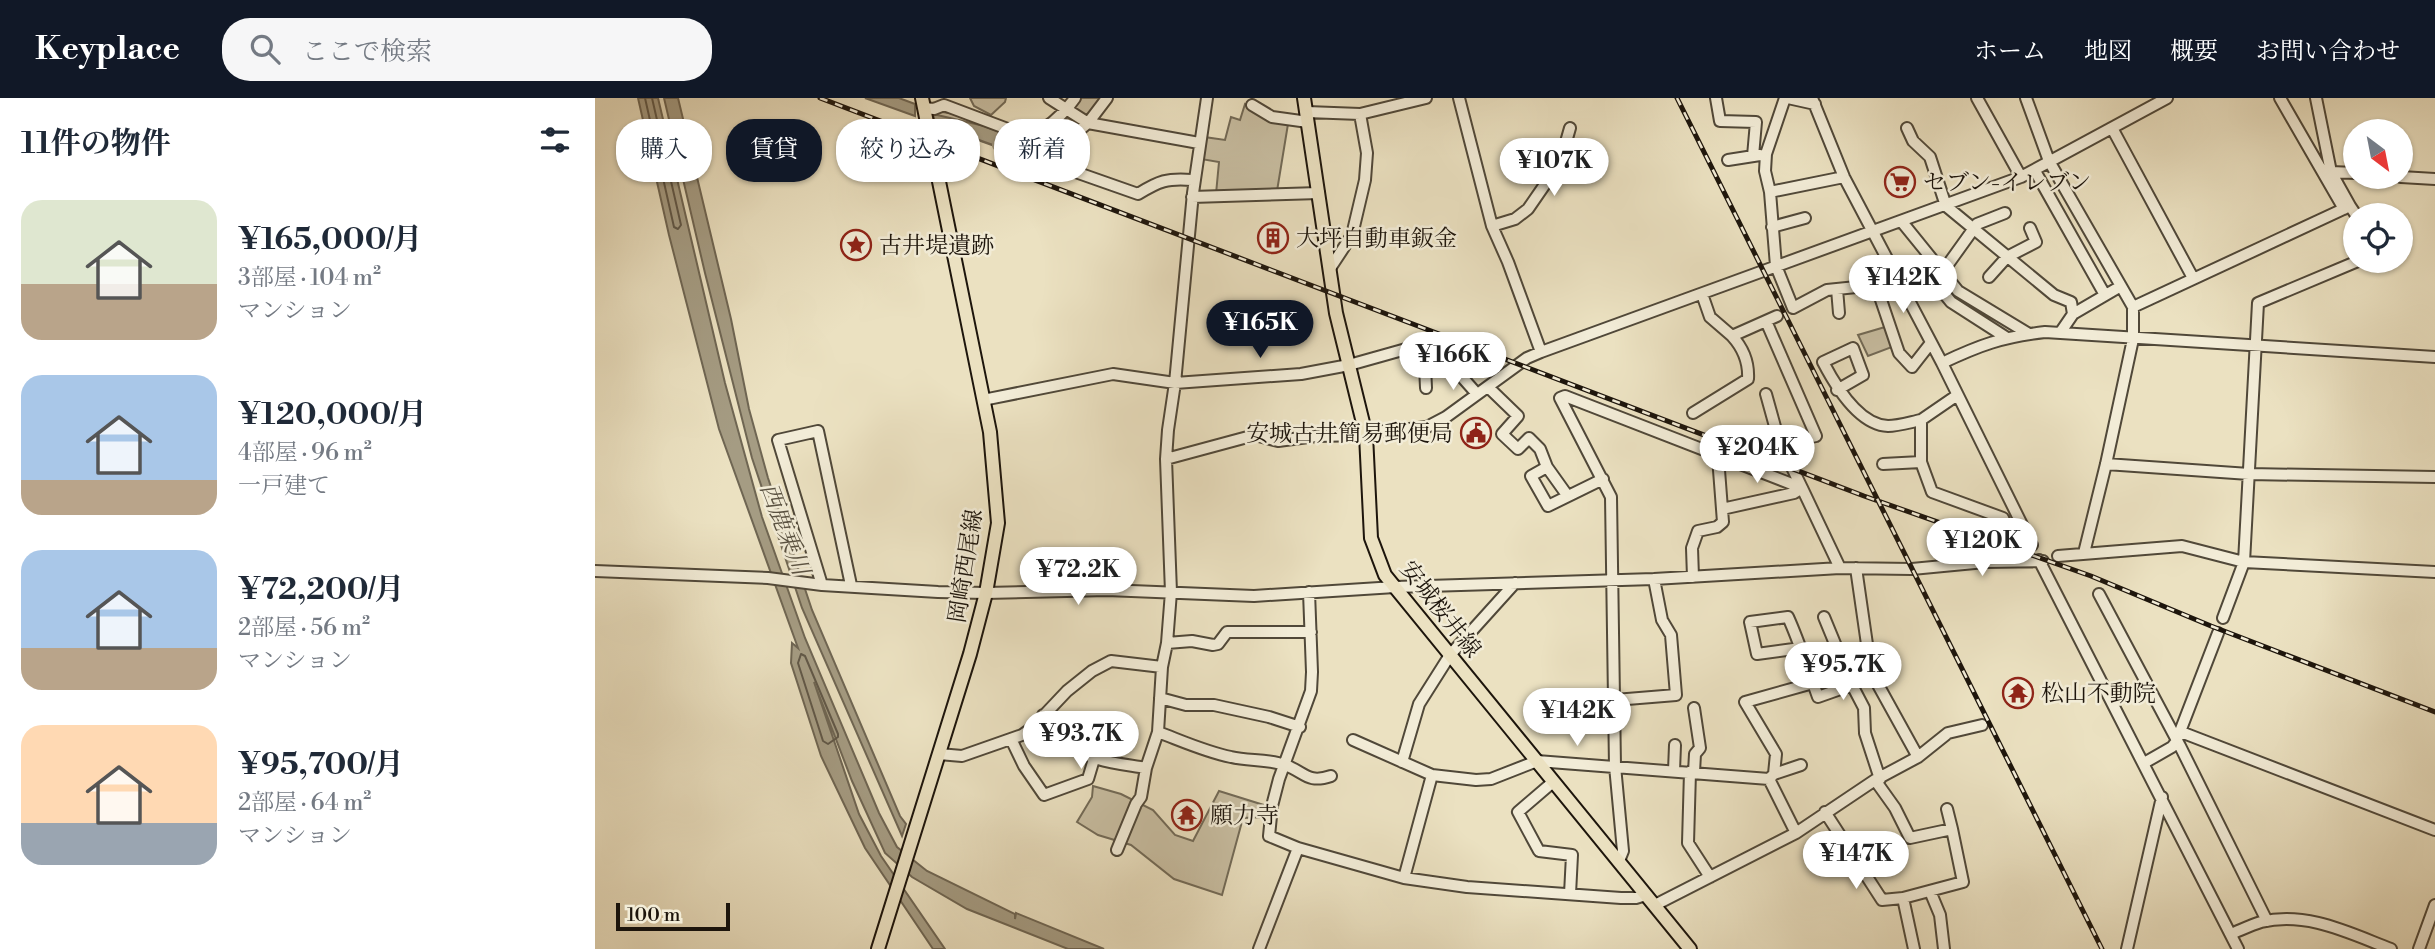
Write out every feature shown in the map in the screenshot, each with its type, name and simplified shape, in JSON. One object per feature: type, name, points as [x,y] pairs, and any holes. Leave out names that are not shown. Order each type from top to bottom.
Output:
[{"type":"main road","name":"安城桜井線","points":[[1304,98],[1336,313],[1366,435],[1371,538],[1381,566],[1395,587],[1690,949]]},
{"type":"main road","name":"岡崎西尾線","points":[[878,949],[970,654],[986,593],[998,523],[990,432],[925,111]]},
{"type":"street","points":[[1049,98],[1082,119]]},
{"type":"street","points":[[925,111],[944,105],[1029,137],[1045,129],[1075,98]]},
{"type":"street","points":[[1090,120],[1107,98]]},
{"type":"street","points":[[1117,850],[1133,809],[1142,797],[1146,768],[1158,732],[1171,592],[1166,459],[1192,197],[1207,98]]},
{"type":"street","points":[[1252,105],[1272,117],[1308,117],[1360,114],[1426,98]]},
{"type":"street","points":[[1459,98],[1492,226],[1508,261],[1541,352]]},
{"type":"street","points":[[1716,98],[1720,121],[1756,122],[1753,156]]},
{"type":"street","points":[[2005,213],[1977,224],[1949,263],[1929,275],[1898,281],[1876,285],[1827,290],[1793,308],[1776,266],[1770,192],[1765,171],[1766,155],[1787,98],[1814,101],[1845,177],[1872,232],[1898,281],[1930,344],[1942,363],[2032,545]]},
{"type":"street","points":[[1977,98],[2021,177]]},
{"type":"street","points":[[2026,98],[2049,161],[2133,307],[2133,338],[2084,552]]},
{"type":"street","points":[[2280,98],[2346,203]]},
{"type":"street","points":[[2316,98],[2331,172],[2346,203]]},
{"type":"street","points":[[1166,459],[1255,435],[1278,441],[1316,436],[1366,435],[1427,426],[1445,417],[1527,358],[2021,177],[2164,99]]},
{"type":"street","points":[[1329,270],[1352,235],[1365,180],[1367,153],[1360,114]]},
{"type":"street","points":[[1090,123],[1199,143]]},
{"type":"street","points":[[1492,226],[1515,219],[1528,209],[1548,180],[1553,161],[1564,149],[1570,128]]},
{"type":"street","points":[[1907,128],[1913,141],[1930,157],[1947,206],[2054,295],[2071,302],[2073,314]]},
{"type":"street","points":[[2112,128],[2193,278]]},
{"type":"street","points":[[1728,160],[1766,155]]},
{"type":"street","points":[[2035,171],[2105,295]]},
{"type":"street","points":[[2331,172],[2343,172]]},
{"type":"street","points":[[1090,177],[1138,194],[1171,178],[1192,180]]},
{"type":"street","points":[[1770,192],[1845,177]]},
{"type":"street","points":[[2413,178],[2435,179]]},
{"type":"street","points":[[1192,197],[1319,193]]},
{"type":"street","points":[[2133,307],[2343,213]]},
{"type":"street","points":[[1772,227],[1805,218]]},
{"type":"street","points":[[1902,222],[1958,290],[2029,334]]},
{"type":"street","points":[[1989,277],[2007,257],[2036,242],[2030,228]]},
{"type":"street","points":[[2223,618],[2244,562],[2257,303],[2343,267]]},
{"type":"street","points":[[1929,275],[1951,302],[2007,338]]},
{"type":"street","points":[[1876,285],[1899,353],[1912,367],[1930,344]]},
{"type":"street","points":[[2060,333],[2073,314],[2121,286]]},
{"type":"street","points":[[1837,289],[1839,313]]},
{"type":"street","points":[[1693,413],[1748,379],[1749,367],[1740,345],[1710,317],[1702,294]]},
{"type":"street","points":[[1732,336],[1772,318],[1816,436],[1784,443],[1779,441],[1766,394]]},
{"type":"street","points":[[1942,363],[1986,343],[2029,334],[2060,333],[2435,357]]},
{"type":"street","points":[[983,400],[1114,374],[1175,383],[1301,374],[1349,365],[1431,342],[1478,394]]},
{"type":"street","points":[[1424,343],[1426,388]]},
{"type":"street","points":[[1488,387],[1518,416],[1502,434],[1518,449],[1529,438],[1540,449],[1547,467],[1567,495]]},
{"type":"street","points":[[1837,390],[1873,423],[1889,426],[1921,420],[1957,396]]},
{"type":"street","points":[[1619,861],[1623,851],[1615,766],[1611,497],[1559,400],[1562,396],[1802,488]]},
{"type":"street","points":[[1921,420],[1921,462],[1932,492],[2003,518],[2009,532],[2004,542],[1985,562]]},
{"type":"street","points":[[822,585],[778,440],[818,431],[851,585]]},
{"type":"street","points":[[1784,443],[1785,453],[1796,480],[1840,568]]},
{"type":"street","points":[[1693,577],[1692,548],[1698,531],[1717,527],[1723,522],[1718,457]]},
{"type":"street","points":[[1883,464],[1921,462]]},
{"type":"street","points":[[2106,464],[2249,474],[2435,477]]},
{"type":"street","points":[[1547,467],[1531,476],[1548,506],[1603,479]]},
{"type":"street","points":[[1723,509],[1794,493],[1802,488]]},
{"type":"street","points":[[2058,555],[2182,546],[2244,562],[2435,572]]},
{"type":"street","points":[[595,571],[768,578],[822,585],[986,593],[1107,590],[1254,596],[1395,587],[1654,579],[1840,568],[1912,569],[1985,562],[2041,561],[2238,949]]},
{"type":"street","points":[[1856,568],[1871,672],[1918,757]]},
{"type":"street","points":[[1615,700],[1677,695],[1671,635],[1662,620],[1654,579]]},
{"type":"street","points":[[1402,762],[1419,704],[1450,655],[1515,583]]},
{"type":"street","points":[[1309,592],[1311,691],[1272,806],[1269,836],[1298,848],[1404,878],[1467,887],[1651,900],[1710,877],[1795,833],[1918,757],[1948,733],[1982,724]]},
{"type":"street","points":[[2099,594],[2178,737],[2267,922]]},
{"type":"street","points":[[1801,648],[1757,654],[1750,622],[1788,617],[1801,648],[1818,697],[1852,685]]},
{"type":"street","points":[[1824,617],[1864,708],[1865,733],[1877,780],[1910,838],[1952,829]]},
{"type":"street","points":[[1167,643],[1213,645],[1218,644],[1227,632],[1311,632]]},
{"type":"street","points":[[2144,763],[2172,747],[2178,737],[2218,633]]},
{"type":"street","points":[[939,754],[962,756],[1011,739],[1032,728],[1067,691],[1092,671],[1111,661],[1162,667]]},
{"type":"street","points":[[1795,833],[1771,777],[1776,754],[1745,702],[1813,683]]},
{"type":"street","points":[[1160,698],[1186,705],[1214,705],[1300,727]]},
{"type":"street","points":[[1694,708],[1700,747],[1695,754],[1692,772],[1688,843],[1710,877]]},
{"type":"street","points":[[1043,715],[1053,718],[1064,740],[1094,759],[1146,768]]},
{"type":"street","points":[[1158,732],[1233,758],[1285,765],[1311,779],[1331,776]]},
{"type":"street","points":[[2178,737],[2435,831]]},
{"type":"street","points":[[1011,739],[1024,766],[1044,795],[1088,779],[1094,759]]},
{"type":"street","points":[[1353,740],[1431,775],[1476,780],[1491,779],[1537,761],[1771,777],[1801,765]]},
{"type":"street","points":[[1674,771],[1675,745]]},
{"type":"street","points":[[1404,878],[1431,775]]},
{"type":"street","points":[[1553,782],[1518,812],[1539,851],[1572,855],[1570,894]]},
{"type":"street","points":[[2127,949],[2162,797]]},
{"type":"street","points":[[1825,812],[1882,900],[1903,898],[1963,882],[1947,809]]},
{"type":"street","points":[[1259,949],[1298,848]]},
{"type":"street","points":[[1930,891],[1940,915],[1944,949]]},
{"type":"street","points":[[1903,898],[1914,949]]},
{"type":"street","points":[[2419,949],[2435,905]]},
{"type":"street","points":[[2231,934],[2267,922],[2308,920],[2392,949]]},
{"type":"shaded area","points":[[970,98],[1006,98],[991,115],[974,106]]},
{"type":"shaded area","points":[[1080,98],[1102,98],[1084,119],[1051,119]]},
{"type":"shaded area","points":[[1245,104],[1265,118],[1288,124],[1277,191],[1216,194],[1219,162],[1201,159],[1204,137],[1225,140],[1231,117],[1240,120]]},
{"type":"shaded area","points":[[935,111],[969,119],[936,119]]},
{"type":"shaded area","points":[[980,123],[994,128],[994,146],[980,141]]},
{"type":"shaded area","points":[[1885,327],[1892,347],[1868,356],[1858,335]]},
{"type":"shaded area","points":[[1093,786],[1121,794],[1153,810],[1175,835],[1193,841],[1219,791],[1267,806],[1264,817],[1243,818],[1222,895],[1174,879],[1131,845],[1098,835],[1077,822],[1092,797]]},
{"type":"water","points":[[638,98],[658,98],[663,119],[643,119]]},
{"type":"water","points":[[664,98],[678,98],[683,119],[669,119]]},
{"type":"water","points":[[865,98],[899,98],[915,104],[915,116]]},
{"type":"water","points":[[933,114],[954,119],[934,119]]},
{"type":"water","points":[[980,125],[994,130],[994,145],[980,140]]},
{"type":"water","points":[[657,182],[678,182],[725,383],[762,517],[805,638],[879,813],[897,847],[927,871],[1015,914],[1015,919],[1016,913],[1104,949],[1068,949],[967,909],[912,877],[885,853],[852,781],[814,682],[859,814],[881,856],[945,949],[933,949],[865,848],[821,756],[791,663],[792,643],[798,648],[719,429]]},
{"type":"water","name":"西鹿乗川","points":[[684,182],[698,182],[731,319],[749,409],[768,478],[812,610],[900,816],[906,824],[902,836],[802,608],[752,458]]},
{"type":"railway","points":[[820,98],[1864,496],[2091,576],[2211,626],[2435,712]]},
{"type":"railway","points":[[1677,98],[2102,949]]},
{"type":"place","name":"セブン-イレブン","points":[[1900,182]]},
{"type":"place","name":"大坪自動車鈑金","points":[[1273,238]]},
{"type":"place","name":"古井堤遺跡","points":[[856,245]]},
{"type":"place","name":"安城古井簡易郵便局","points":[[1476,433]]},
{"type":"place","name":"松山不動院","points":[[2018,693]]},
{"type":"place","name":"願力寺","points":[[1187,815]]}]
